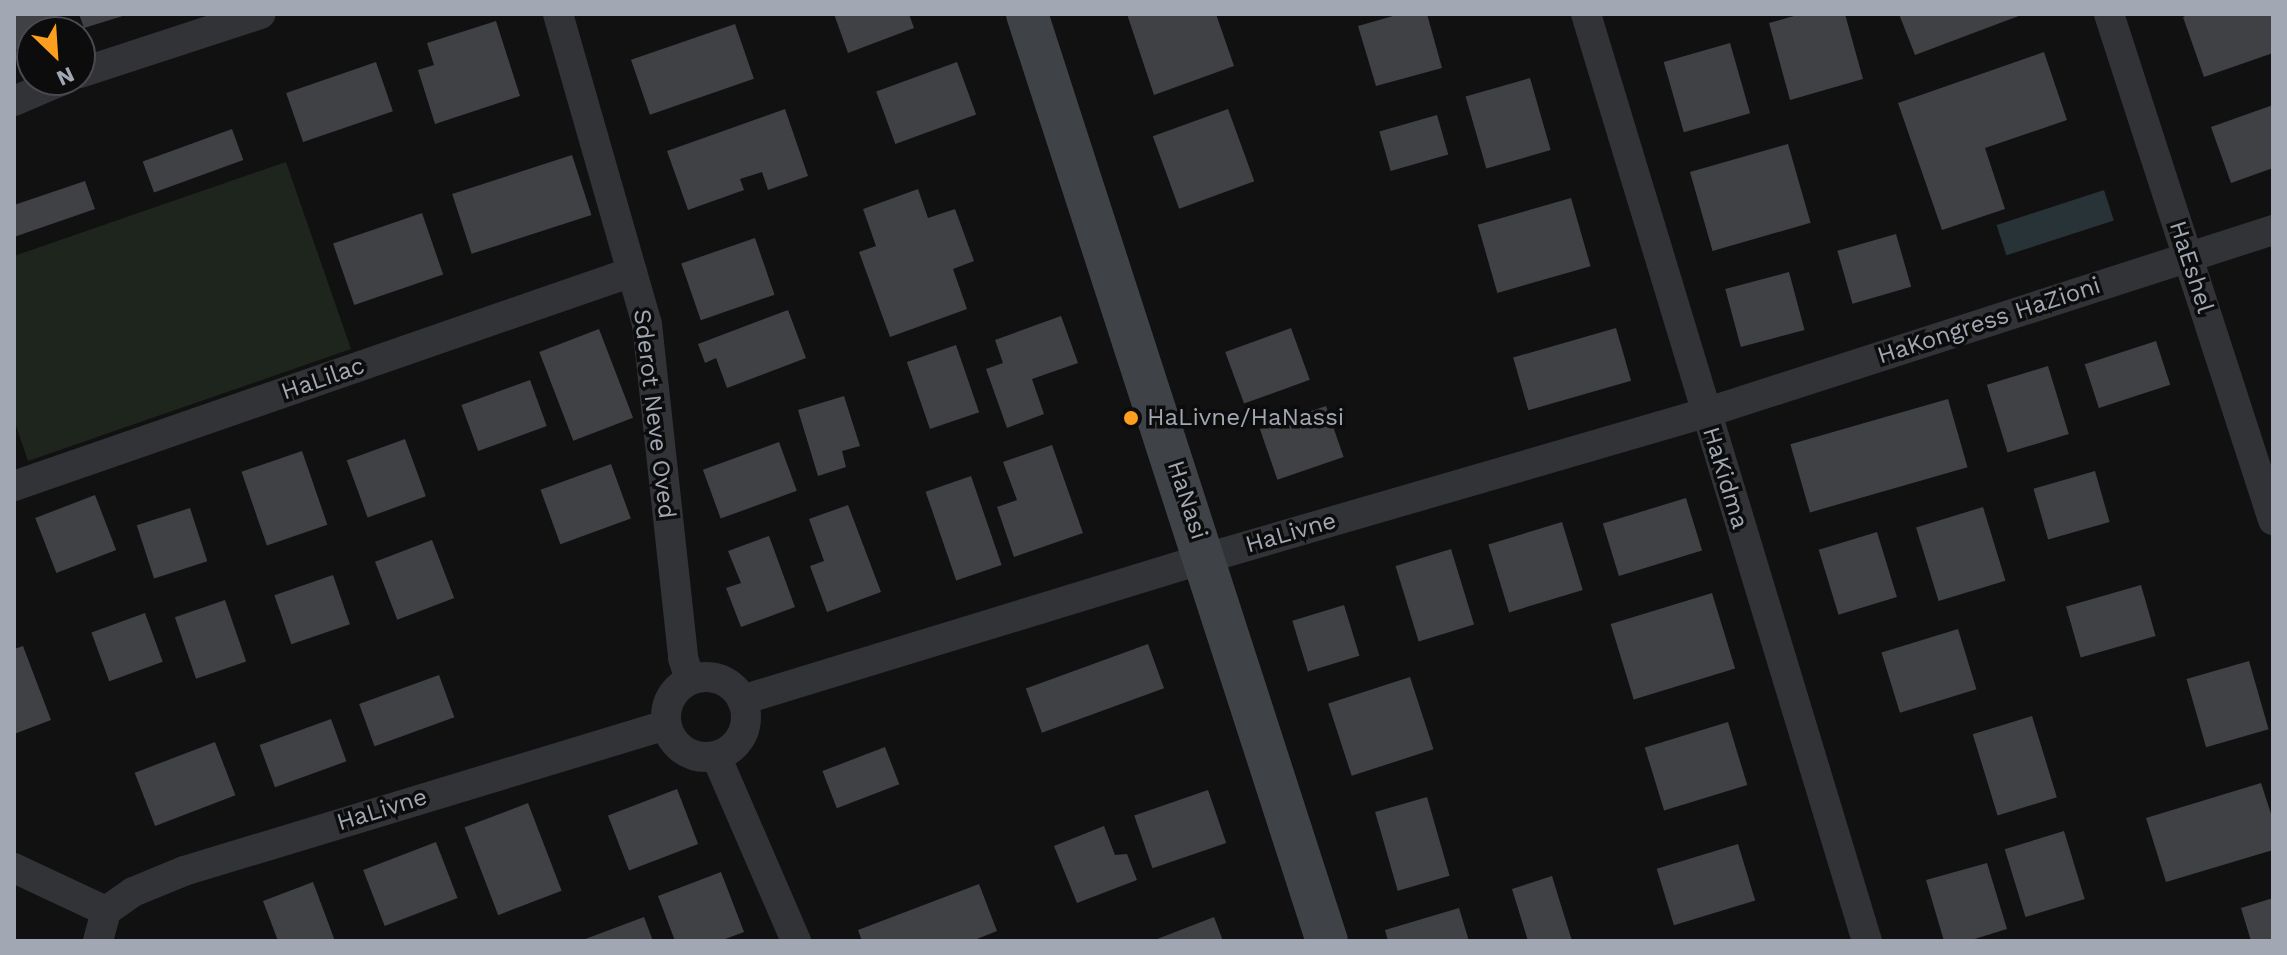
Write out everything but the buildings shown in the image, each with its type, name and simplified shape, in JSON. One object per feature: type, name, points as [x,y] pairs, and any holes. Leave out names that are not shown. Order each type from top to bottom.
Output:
[{"type":"street","points":[[96,68],[261,14]]},
{"type":"street","name":"Sderot Neve Oved","points":[[558,14],[647,324],[683,658],[690,680]]},
{"type":"street","name":"HaNasi","points":[[1027,14],[1206,558],[1327,941]]},
{"type":"street","name":"HaKidma","points":[[1586,14],[1867,941]]},
{"type":"street","name":"HaEshel","points":[[2109,14],[2273,520]]},
{"type":"street","name":"HaKongress HaZioni","points":[[1705,413],[2273,230]]},
{"type":"street","name":"HaLilac","points":[[14,486],[632,272]]},
{"type":"street","name":"HaLivne","points":[[742,700],[1206,558],[1705,413]]},
{"type":"street","points":[[713,678],[724,681],[742,700],[745,721],[742,733],[736,743],[716,756],[703,757],[679,748],[666,725],[670,699],[690,680],[713,678]]},
{"type":"street","name":"HaLivne","points":[[106,911],[133,892],[184,871],[666,725]]},
{"type":"street","points":[[716,756],[796,941]]},
{"type":"street","points":[[14,868],[106,911],[98,941]]},
{"type":"shaded area","points":[[286,162],[351,349],[28,461],[14,420],[14,256]]},
{"type":"shaded area","points":[[2104,190],[2114,220],[2006,255],[1997,225]]},
{"type":"place","name":"HaLivne/HaNassi","points":[[1131,418]]}]
